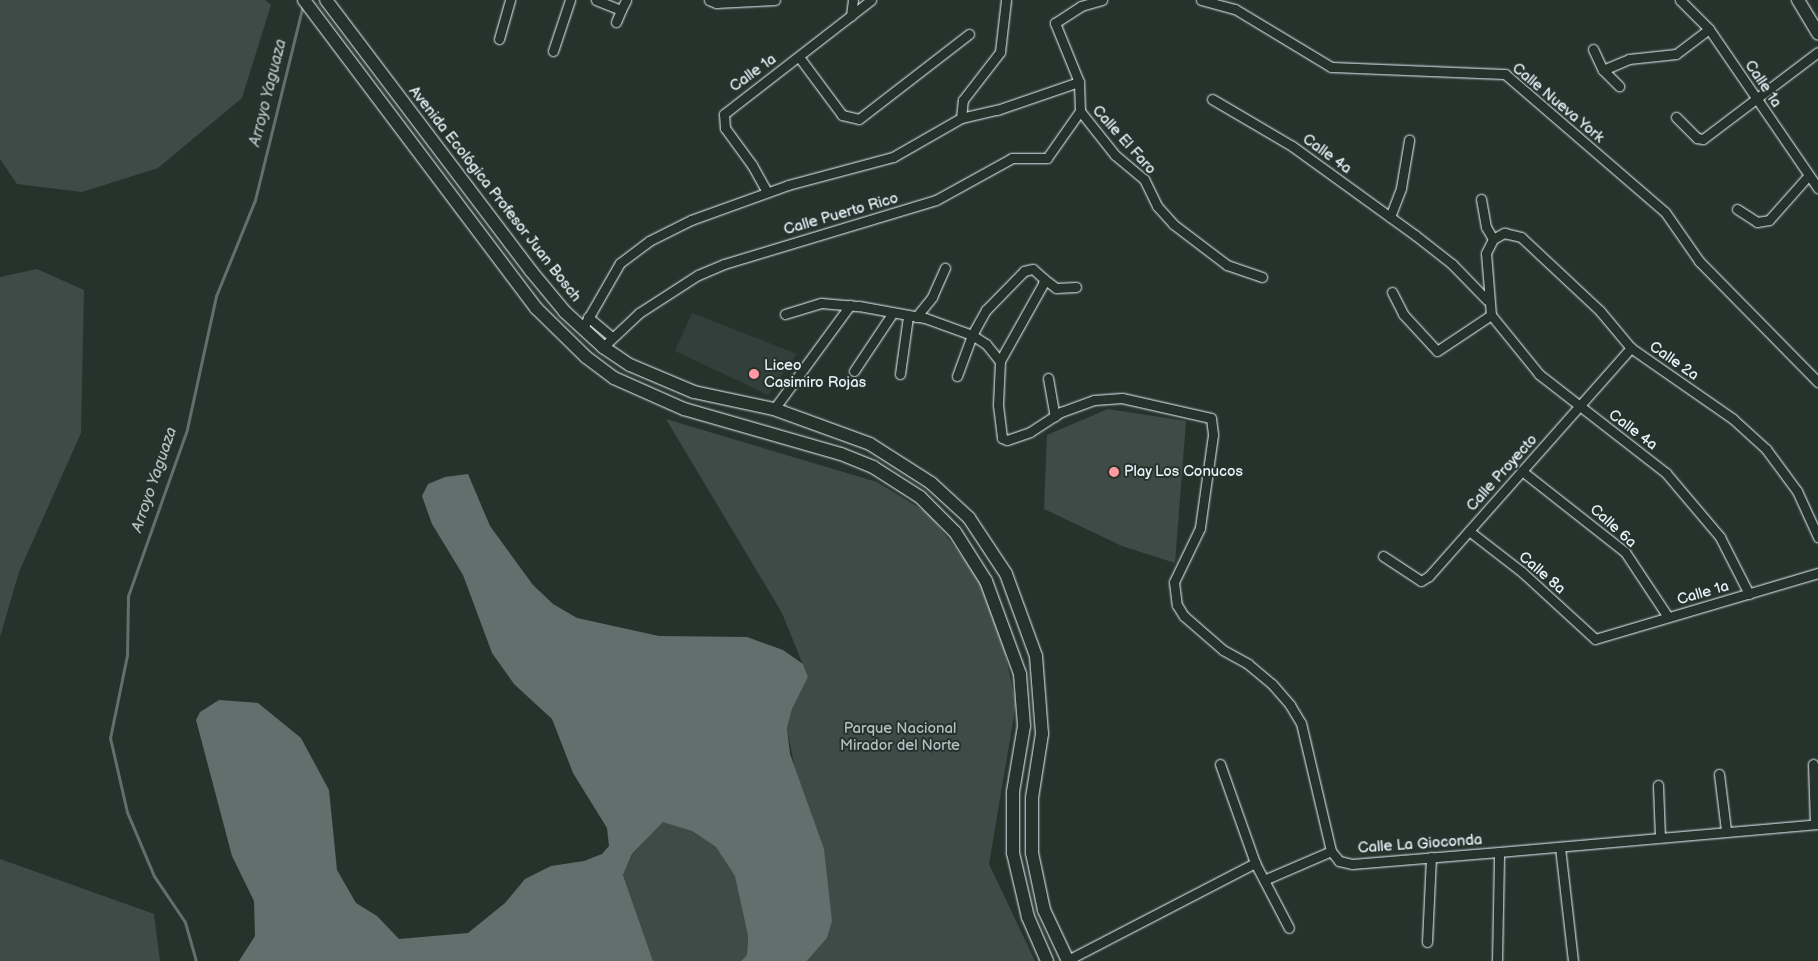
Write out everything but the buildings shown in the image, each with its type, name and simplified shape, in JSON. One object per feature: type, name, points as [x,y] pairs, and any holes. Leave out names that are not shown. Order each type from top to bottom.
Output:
[{"type":"street","points":[[304,0],[536,308],[586,357],[614,378],[684,409],[841,454],[873,466],[920,497],[955,532],[986,581],[1020,674],[1024,726],[1013,792],[1012,852],[1028,917],[1047,961]]},
{"type":"street","name":"Avenida Ecológica Profesor Juan Bosch","points":[[326,0],[531,271],[582,329],[603,347],[630,365],[694,392],[774,409],[842,432],[902,462],[951,498],[969,518],[1006,574],[1026,624],[1041,687],[1042,734],[1032,814],[1036,881],[1044,910],[1068,961]]},
{"type":"street","points":[[499,39],[510,0]]},
{"type":"street","points":[[553,51],[570,0]]},
{"type":"street","points":[[596,0],[621,10]]},
{"type":"street","points":[[616,22],[626,0]]},
{"type":"street","points":[[709,0],[716,3],[775,0]]},
{"type":"street","points":[[851,16],[853,0]]},
{"type":"street","name":"Calle 1a","points":[[766,192],[752,165],[729,134],[723,118],[731,106],[799,57],[871,0]]},
{"type":"street","points":[[961,118],[963,100],[1000,52],[1006,0]]},
{"type":"street","points":[[1080,111],[1079,82],[1055,23],[1081,3],[1102,0]]},
{"type":"street","name":"Calle Nueva York","points":[[1201,0],[1235,9],[1331,67],[1505,74],[1665,212],[1699,261],[1818,382]]},
{"type":"street","name":"Calle 1a","points":[[1680,0],[1709,29],[1818,188]]},
{"type":"street","points":[[1798,0],[1818,33]]},
{"type":"street","points":[[1603,70],[1629,59],[1676,54],[1709,29]]},
{"type":"street","points":[[799,57],[842,115],[859,119],[969,34]]},
{"type":"street","points":[[1593,49],[1603,70],[1619,86]]},
{"type":"street","points":[[1676,117],[1697,138],[1703,139],[1818,52]]},
{"type":"street","points":[[582,329],[616,268],[637,248],[691,220],[766,192],[893,157],[961,118],[997,110],[1079,82]]},
{"type":"street","points":[[374,93],[389,83]]},
{"type":"street","name":"Calle 4a","points":[[1212,99],[1292,146],[1390,217],[1452,264],[1488,300]]},
{"type":"street","name":"Calle El Faro","points":[[1080,111],[1115,155],[1144,179],[1157,206],[1173,224],[1227,265],[1262,277]]},
{"type":"street","name":"Calle Puerto Rico","points":[[603,347],[639,313],[669,293],[724,264],[936,200],[1012,158],[1047,158],[1080,111]]},
{"type":"street","points":[[1390,217],[1401,188],[1410,140]]},
{"type":"street","points":[[1737,208],[1757,222],[1768,220],[1808,176]]},
{"type":"street","points":[[1481,199],[1483,219],[1493,239]]},
{"type":"street","name":"Calle 2a","points":[[1493,239],[1504,234],[1521,237],[1600,311],[1631,348],[1734,419],[1766,449],[1797,491],[1818,537]]},
{"type":"street","name":"Calle 4a","points":[[1493,239],[1486,253],[1488,300],[1491,315],[1539,374],[1666,473],[1720,537],[1748,594]]},
{"type":"street","points":[[900,374],[912,317],[932,297],[945,268]]},
{"type":"street","points":[[956,376],[972,335],[996,297],[1024,270],[1033,269],[1056,288],[1076,287]]},
{"type":"street","points":[[1044,279],[1000,360],[998,405],[1002,438],[1007,440],[1030,432],[1054,416],[1094,400],[1122,398],[1210,418],[1213,434],[1200,528],[1174,582],[1177,604],[1184,616],[1223,650],[1248,664],[1272,684],[1290,705],[1301,723],[1311,758],[1331,851],[1264,880]]},
{"type":"street","points":[[1392,292],[1409,321],[1437,351],[1491,315]]},
{"type":"street","points":[[785,314],[821,303],[850,305],[912,317],[972,335],[986,344],[1000,360]]},
{"type":"street","points":[[774,409],[850,305]]},
{"type":"street","points":[[854,371],[892,314]]},
{"type":"street","points":[[588,317],[612,337]]},
{"type":"street","name":"Calle Proyecto","points":[[1383,556],[1424,580],[1631,348]]},
{"type":"street","points":[[1048,378],[1054,416]]},
{"type":"street","name":"Calle 6a","points":[[1522,471],[1625,552],[1668,617]]},
{"type":"street","name":"Calle 8a","points":[[1469,531],[1522,572],[1595,639]]},
{"type":"street","name":"Calle 1a","points":[[1595,639],[1818,573]]},
{"type":"street","points":[[1220,764],[1255,863],[1288,928]]},
{"type":"street","points":[[1813,764],[1817,824]]},
{"type":"street","points":[[1719,774],[1726,830]]},
{"type":"street","points":[[1658,785],[1660,837]]},
{"type":"street","name":"Calle La Gioconda","points":[[1331,851],[1339,861],[1352,864],[1560,847],[1726,830],[1817,824]]},
{"type":"street","points":[[1560,847],[1573,961]]},
{"type":"street","points":[[1497,961],[1499,852]]},
{"type":"street","points":[[1427,942],[1431,857]]},
{"type":"street","points":[[1068,961],[1255,863]]},
{"type":"shaded area","name":"Liceo Casimiro Rojas","points":[[692,313],[797,354],[768,395],[675,351]]},
{"type":"shaded area","points":[[468,474],[490,526],[533,585],[553,604],[577,618],[659,636],[747,637],[783,650],[803,664],[808,677],[792,709],[787,728],[790,754],[824,849],[832,921],[827,938],[807,961],[741,961],[747,955],[748,936],[735,876],[716,847],[692,831],[663,822],[632,854],[623,875],[653,961],[239,961],[255,936],[254,901],[232,856],[196,720],[200,712],[219,700],[258,703],[301,738],[329,790],[337,870],[356,903],[377,916],[399,939],[468,933],[505,903],[525,879],[551,866],[584,861],[602,854],[609,846],[607,828],[573,773],[552,719],[514,684],[492,653],[463,575],[432,524],[422,496],[428,484],[445,477]]},
{"type":"green space","points":[[0,0],[265,0],[271,5],[242,98],[158,168],[82,192],[17,184],[0,159]]},
{"type":"green space","points":[[37,269],[84,290],[81,433],[19,572],[0,637],[0,277]]},
{"type":"green space","name":"Play Los Conucos","points":[[1108,409],[1186,421],[1175,563],[1122,546],[1044,509],[1047,435]]},
{"type":"green space","name":"Parque Nacional Mirador del Norte","points":[[666,419],[877,482],[929,514],[981,581],[1004,648],[1016,704],[989,864],[1035,961],[807,961],[827,938],[787,728],[792,709],[808,677],[782,613]]},
{"type":"green space","points":[[663,821],[692,831],[716,847],[736,876],[748,936],[747,955],[741,961],[653,961],[623,875],[632,855]]},
{"type":"green space","points":[[0,859],[154,914],[160,961],[0,961]]},
{"type":"waterway","name":"Arroyo Yaguaza","points":[[196,961],[185,922],[154,876],[127,812],[110,738],[127,655],[128,596],[187,429],[216,296],[255,200],[303,5]]},
{"type":"place","name":"Liceo Casimiro Rojas","points":[[754,374]]},
{"type":"place","name":"Play Los Conucos","points":[[1114,472]]}]
